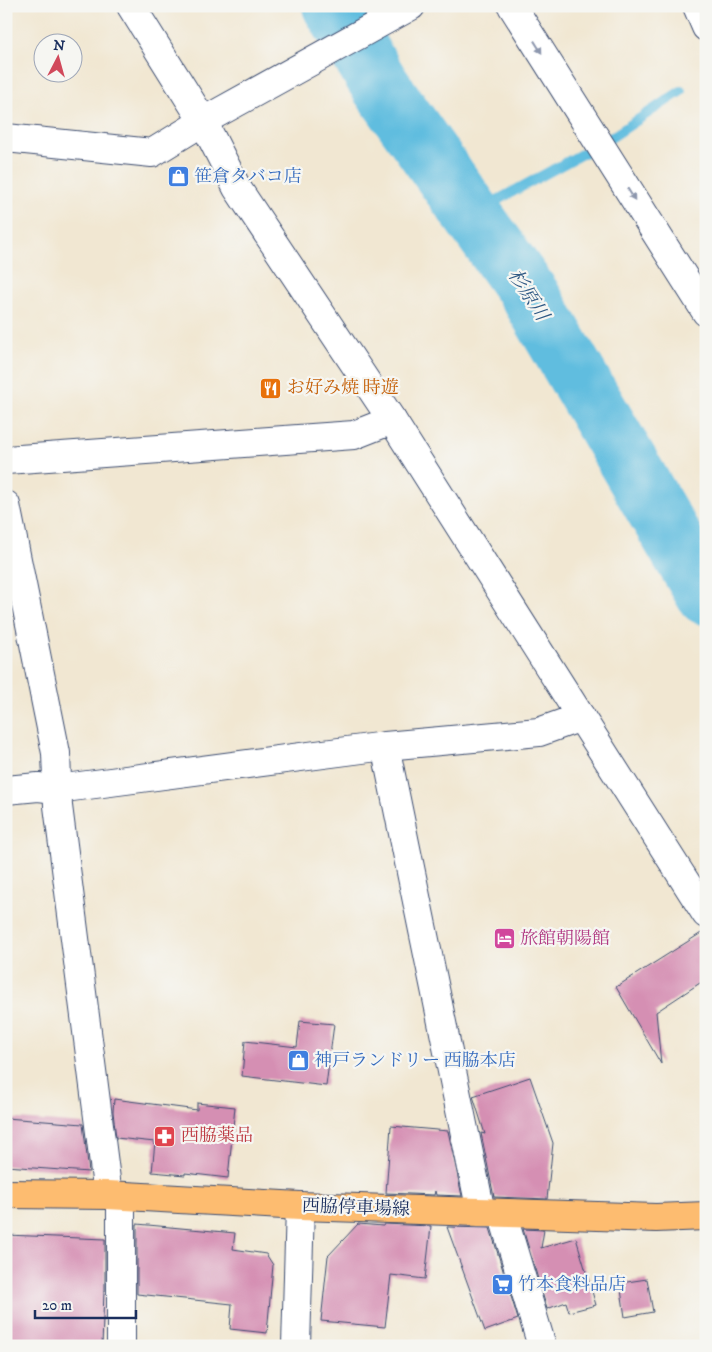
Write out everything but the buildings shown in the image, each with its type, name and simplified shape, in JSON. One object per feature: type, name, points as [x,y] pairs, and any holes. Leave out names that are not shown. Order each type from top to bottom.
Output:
[{"type":"main road","name":"西脇停車場線","points":[[6,1194],[115,1196],[300,1206],[656,1218],[706,1216]]},
{"type":"street","points":[[131,6],[208,118],[237,188],[392,420],[706,914]]},
{"type":"street","points":[[6,138],[152,153],[208,118],[411,6]]},
{"type":"street","points":[[512,6],[706,312]]},
{"type":"street","points":[[697,6],[706,27]]},
{"type":"street","points":[[6,460],[354,435],[392,420]]},
{"type":"street","points":[[6,505],[56,753],[57,789],[115,1196],[121,1346]]},
{"type":"street","points":[[6,790],[38,787],[57,789],[385,746],[539,732],[581,717]]},
{"type":"street","points":[[385,746],[491,1212],[542,1346]]},
{"type":"street","points":[[296,1346],[300,1206]]},
{"type":"waterway","name":"杉原川","points":[[332,6],[380,85],[531,297],[706,595]]},
{"type":"waterway","points":[[472,214],[609,139],[681,91]]},
{"type":"place","name":"笹倉タバコ店","points":[[178,177]]},
{"type":"place","name":"お好み焼 時遊","points":[[271,388]]},
{"type":"place","name":"旅館朝陽館","points":[[504,939]]},
{"type":"place","name":"神戸ランドリー 西脇本店","points":[[298,1061]]},
{"type":"place","name":"西脇薬品","points":[[165,1136]]},
{"type":"place","name":"竹本食料品店","points":[[502,1285]]}]
